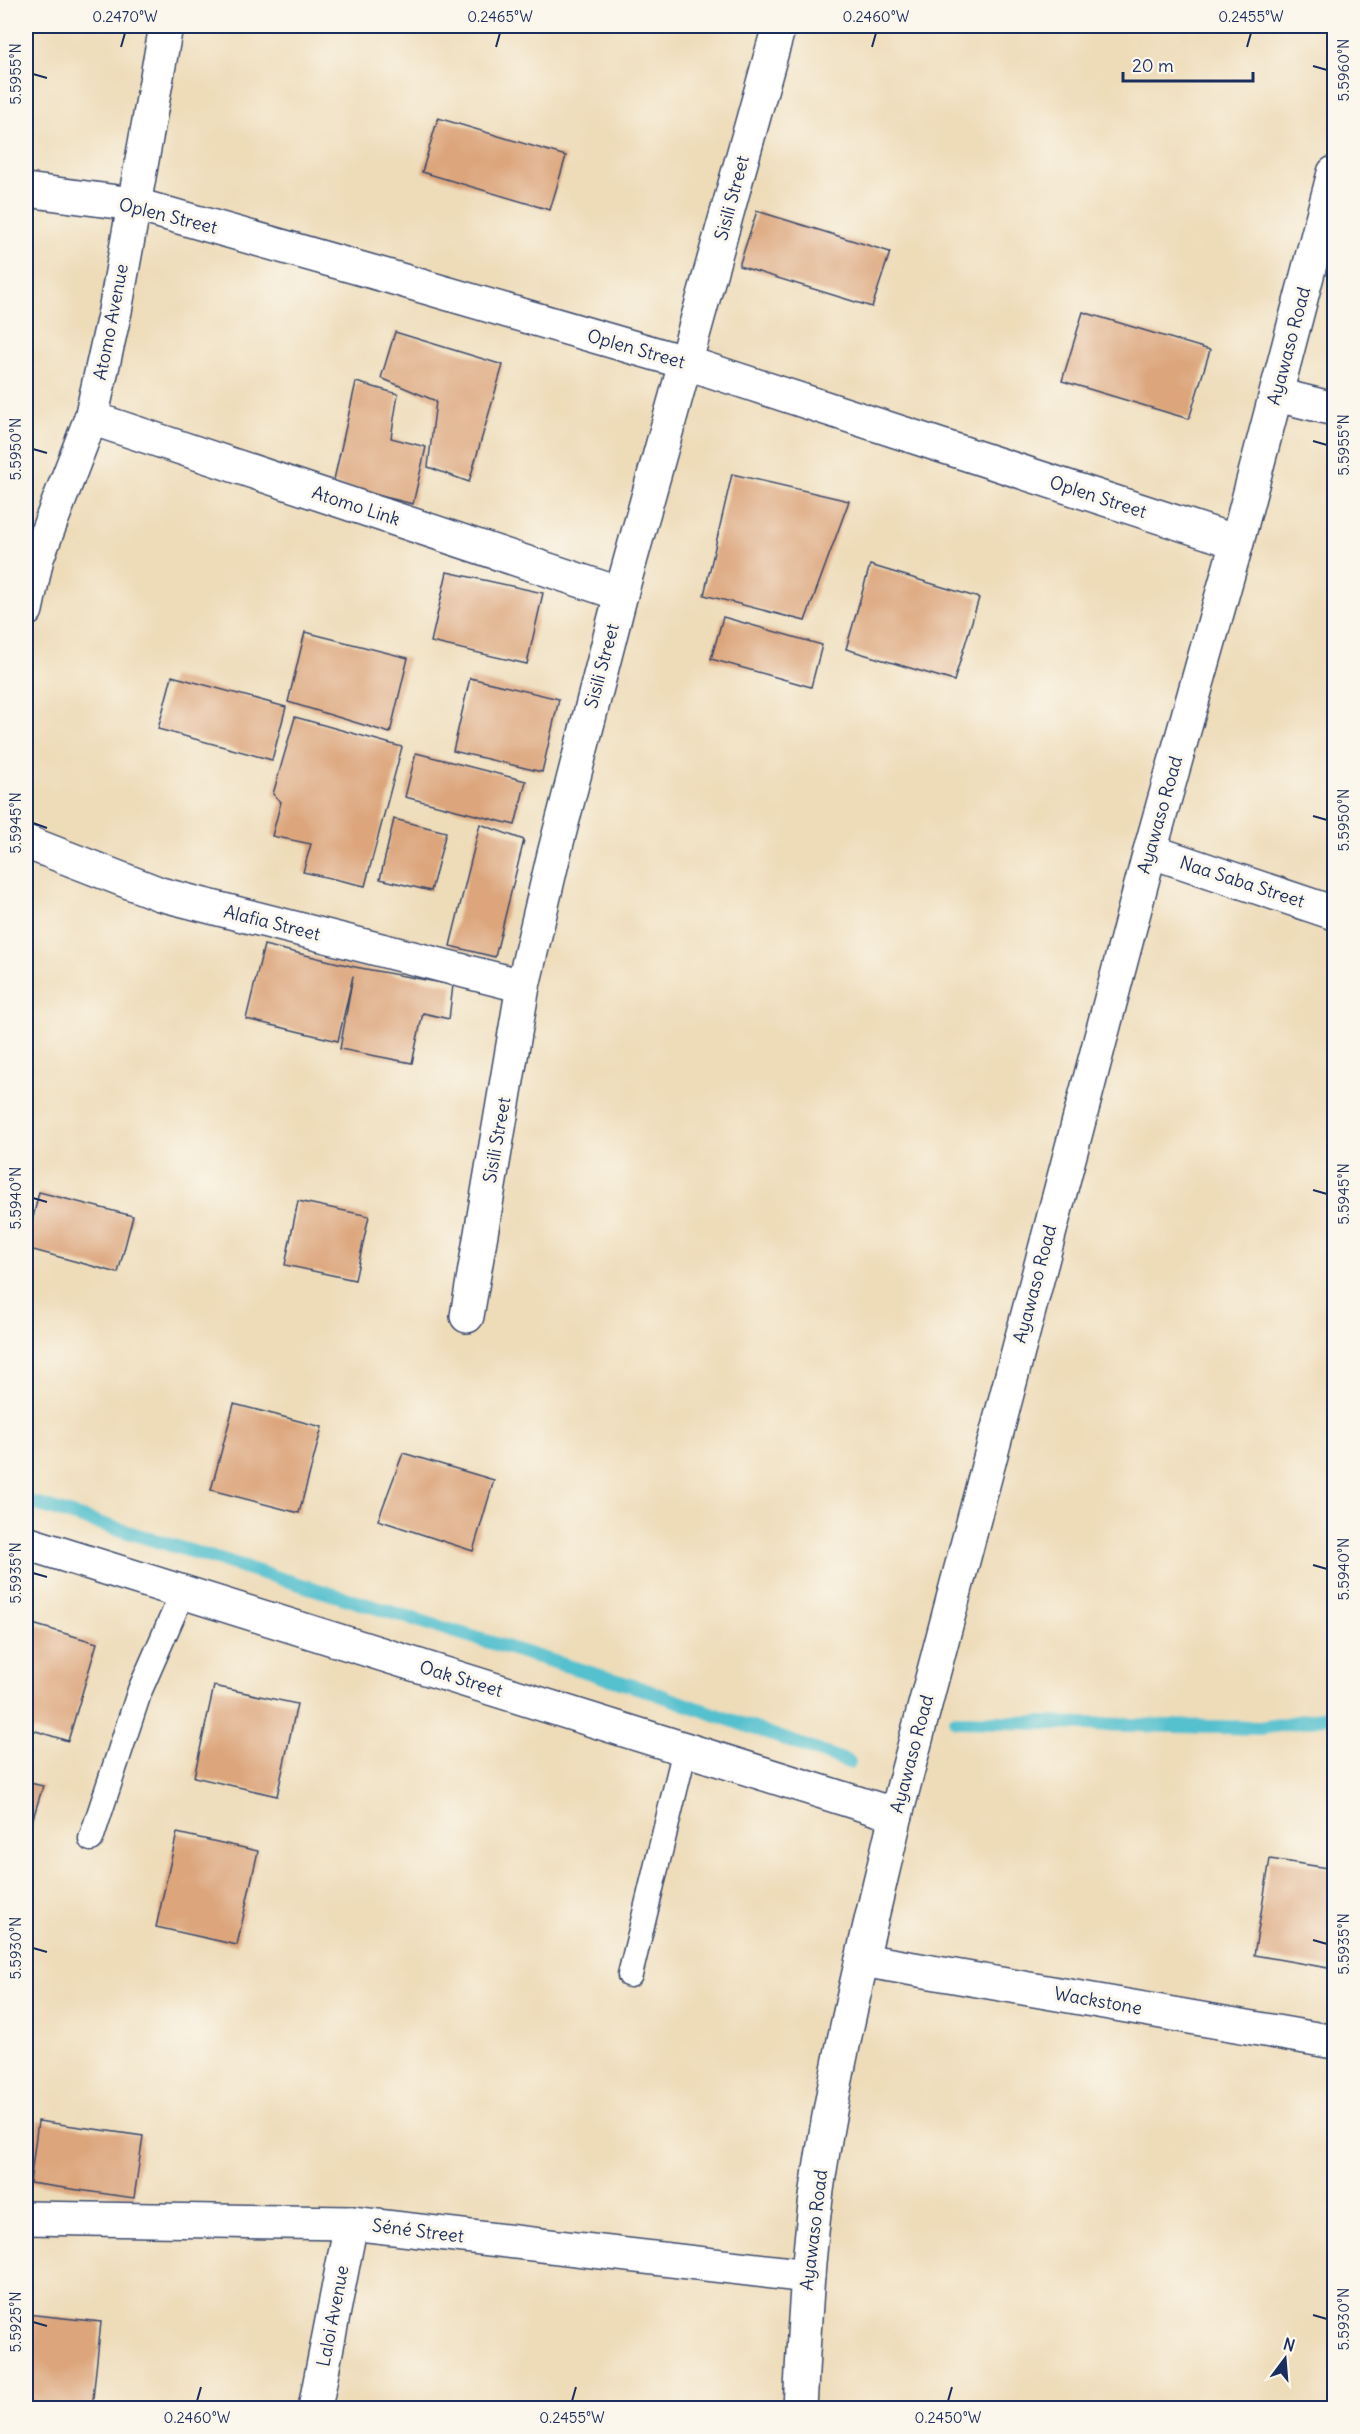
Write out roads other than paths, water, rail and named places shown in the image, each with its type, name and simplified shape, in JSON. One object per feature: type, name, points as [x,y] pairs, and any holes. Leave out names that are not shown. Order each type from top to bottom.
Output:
[{"type":"street","name":"Atomo Avenue","points":[[26,610],[37,558],[38,524],[91,418],[115,311],[165,26]]},
{"type":"street","name":"Sisili Street","points":[[467,1316],[523,986],[554,854],[621,594],[687,363],[778,26]]},
{"type":"street","name":"Ayawaso Road","points":[[800,2409],[808,2276],[817,2190],[862,1960],[896,1815],[1150,851],[1237,542],[1335,173]]},
{"type":"street","name":"Oplen Street","points":[[26,190],[133,204],[687,363],[1237,542]]},
{"type":"street","points":[[1277,395],[1335,409]]},
{"type":"street","name":"Atomo Link","points":[[91,418],[621,594]]},
{"type":"street","name":"Alafia Street","points":[[26,842],[160,894],[523,986]]},
{"type":"street","name":"Naa Saba Street","points":[[1150,851],[1335,913]]},
{"type":"street","name":"Oak Street","points":[[26,1543],[896,1815]]},
{"type":"street","name":"Wackstone","points":[[862,1960],[1335,2042]]},
{"type":"street","name":"Séné Street","points":[[26,2218],[351,2223],[808,2276]]},
{"type":"street","name":"Laloi Avenue","points":[[315,2409],[351,2223]]},
{"type":"lane","points":[[91,1839],[140,1690],[183,1592]]},
{"type":"lane","points":[[630,1975],[685,1749]]},
{"type":"waterway","points":[[26,1501],[643,1689],[849,1762]]},
{"type":"waterway","points":[[956,1721],[1261,1728],[1334,1716]]}]
